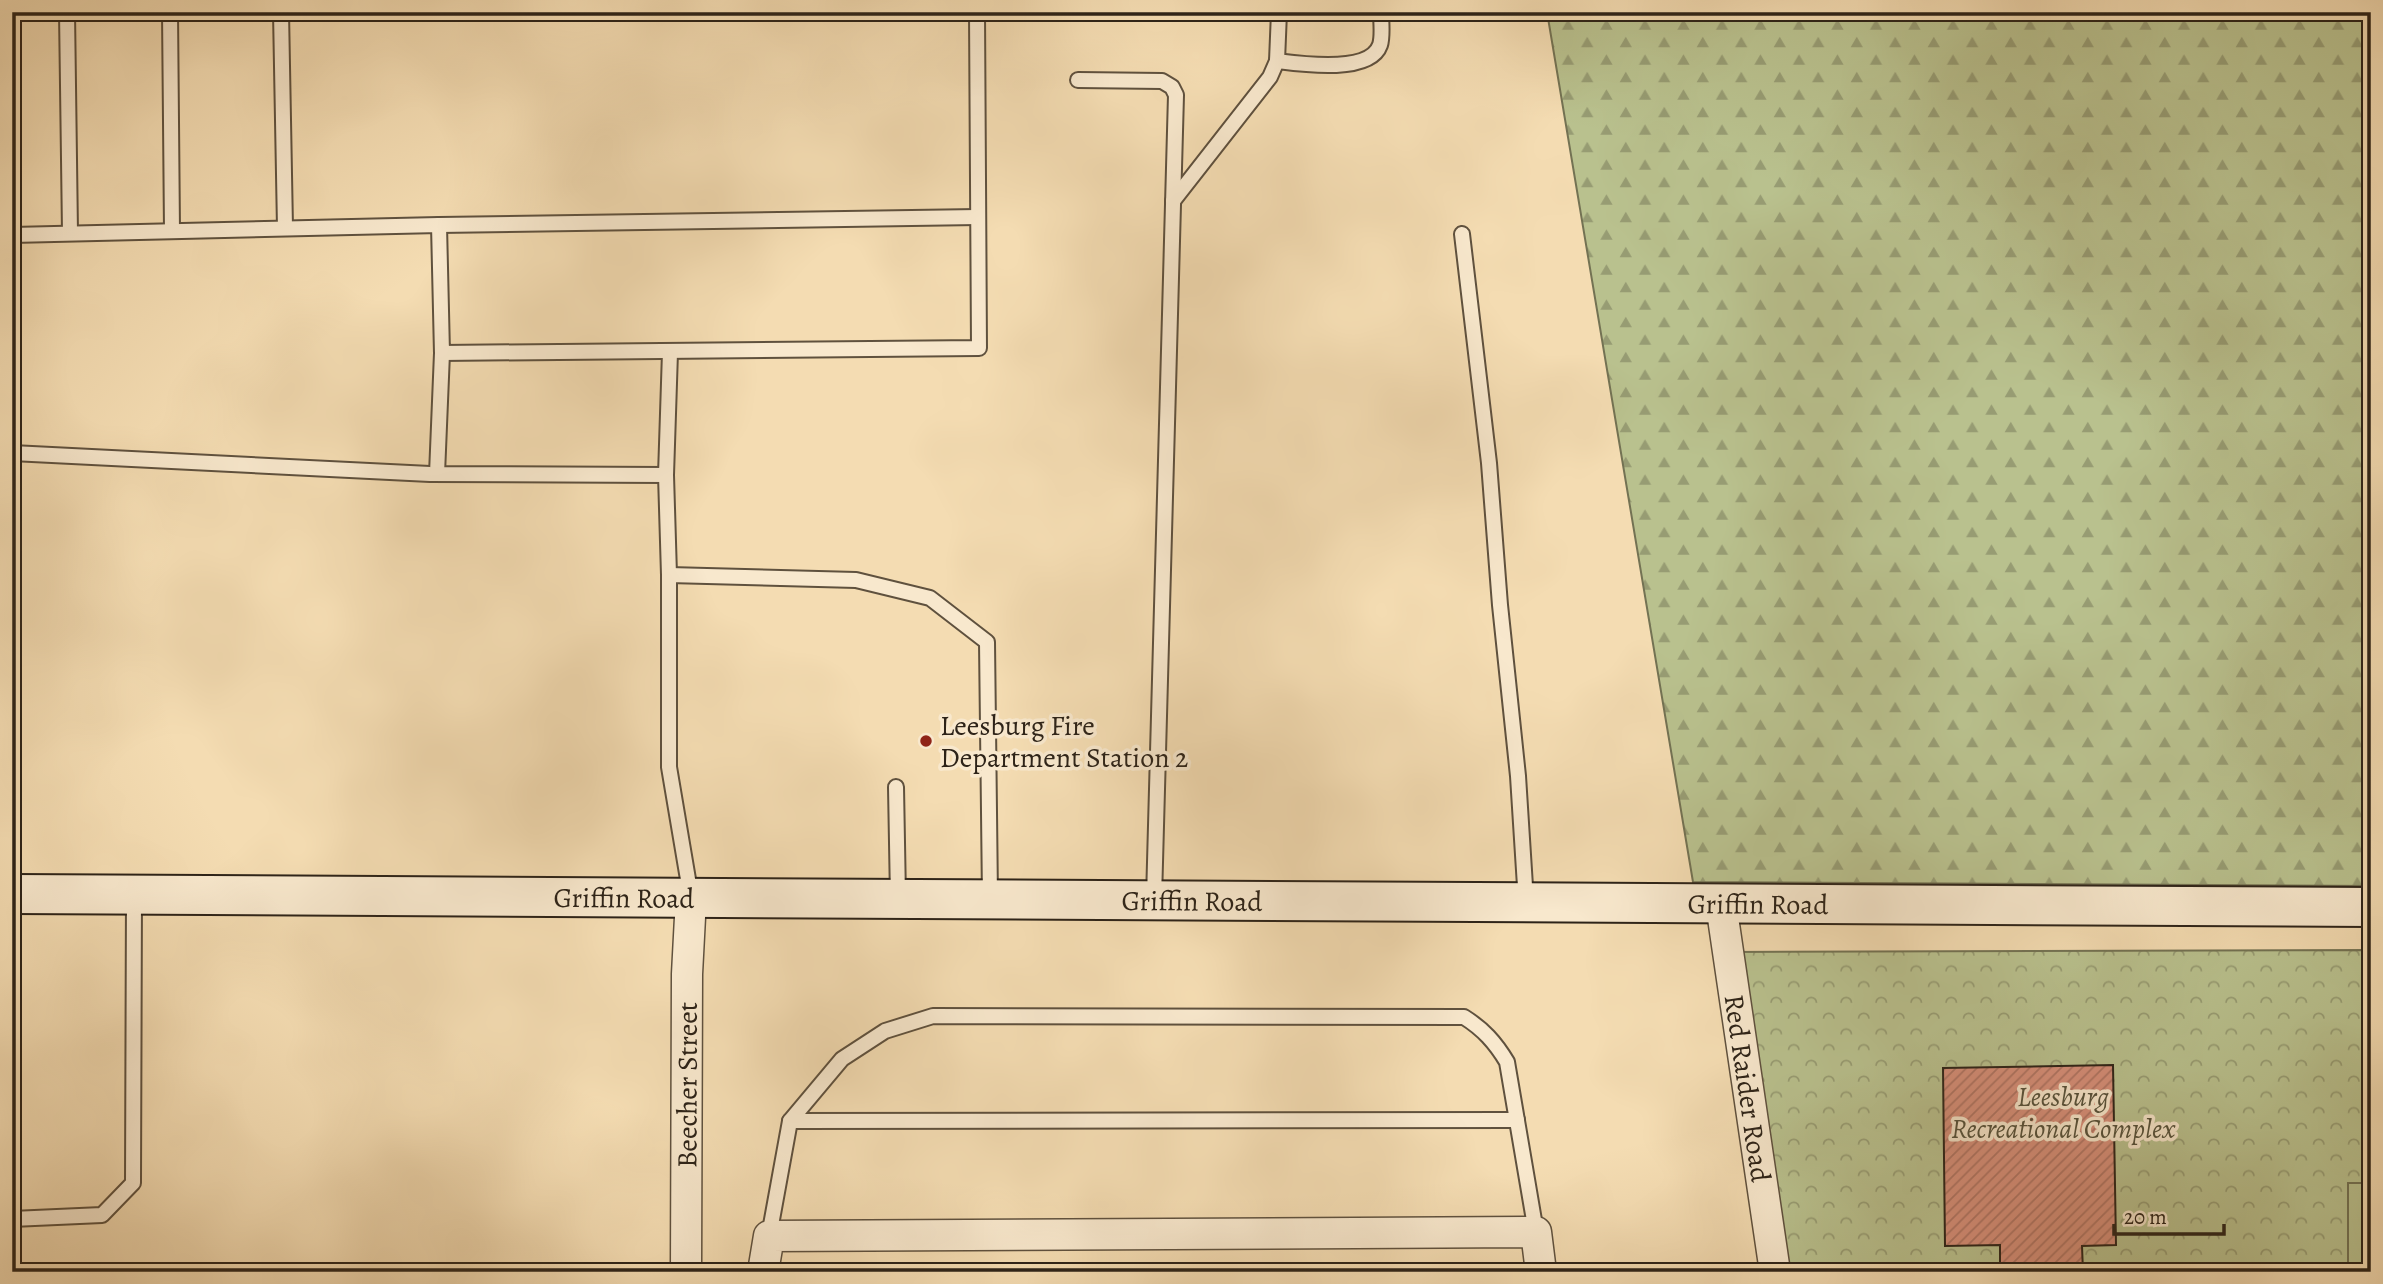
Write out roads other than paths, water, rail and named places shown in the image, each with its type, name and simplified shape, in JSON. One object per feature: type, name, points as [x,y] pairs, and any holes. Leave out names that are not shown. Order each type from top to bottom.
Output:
[{"type":"street","name":"Griffin Road","points":[[12,894],[2371,907]]},
{"type":"street","name":"Beecher Street","points":[[686,1272],[687,974],[691,898]]},
{"type":"street","name":"Red Raider Road","points":[[1721,904],[1776,1272]]},
{"type":"street","points":[[763,1272],[769,1236],[1535,1233],[1541,1272]]},
{"type":"lane","points":[[67,12],[70,233]]},
{"type":"lane","points":[[170,12],[173,231]]},
{"type":"lane","points":[[281,12],[285,228]]},
{"type":"lane","points":[[442,353],[979,348],[977,12]]},
{"type":"lane","points":[[1173,201],[1270,77],[1277,61],[1279,12]]},
{"type":"lane","points":[[1277,61],[1317,66],[1365,61],[1375,54],[1381,43],[1381,12]]},
{"type":"lane","points":[[1078,80],[1162,81],[1172,87],[1176,96],[1154,901]]},
{"type":"lane","points":[[12,235],[978,217]]},
{"type":"lane","points":[[437,474],[442,353],[439,225]]},
{"type":"lane","points":[[1462,234],[1489,463],[1500,605],[1518,776],[1526,903]]},
{"type":"lane","points":[[670,352],[666,475],[669,767],[691,898]]},
{"type":"lane","points":[[12,453],[437,474],[666,475]]},
{"type":"lane","points":[[668,575],[856,580],[930,598],[987,642],[990,900]]},
{"type":"lane","points":[[895,787],[898,899]]},
{"type":"lane","points":[[12,1219],[102,1215],[133,1184],[134,895]]},
{"type":"lane","points":[[769,1236],[790,1121],[842,1059],[885,1031],[933,1016],[1464,1017],[1482,1029],[1497,1045],[1507,1062],[1535,1233]]},
{"type":"lane","points":[[790,1121],[1517,1120]]},
{"type":"place","name":"Leesburg Fire Department Station 2","points":[[926,741]]},
{"type":"park label","name":"Leesburg Recreational Complex","points":[[2063,1112]]}]
